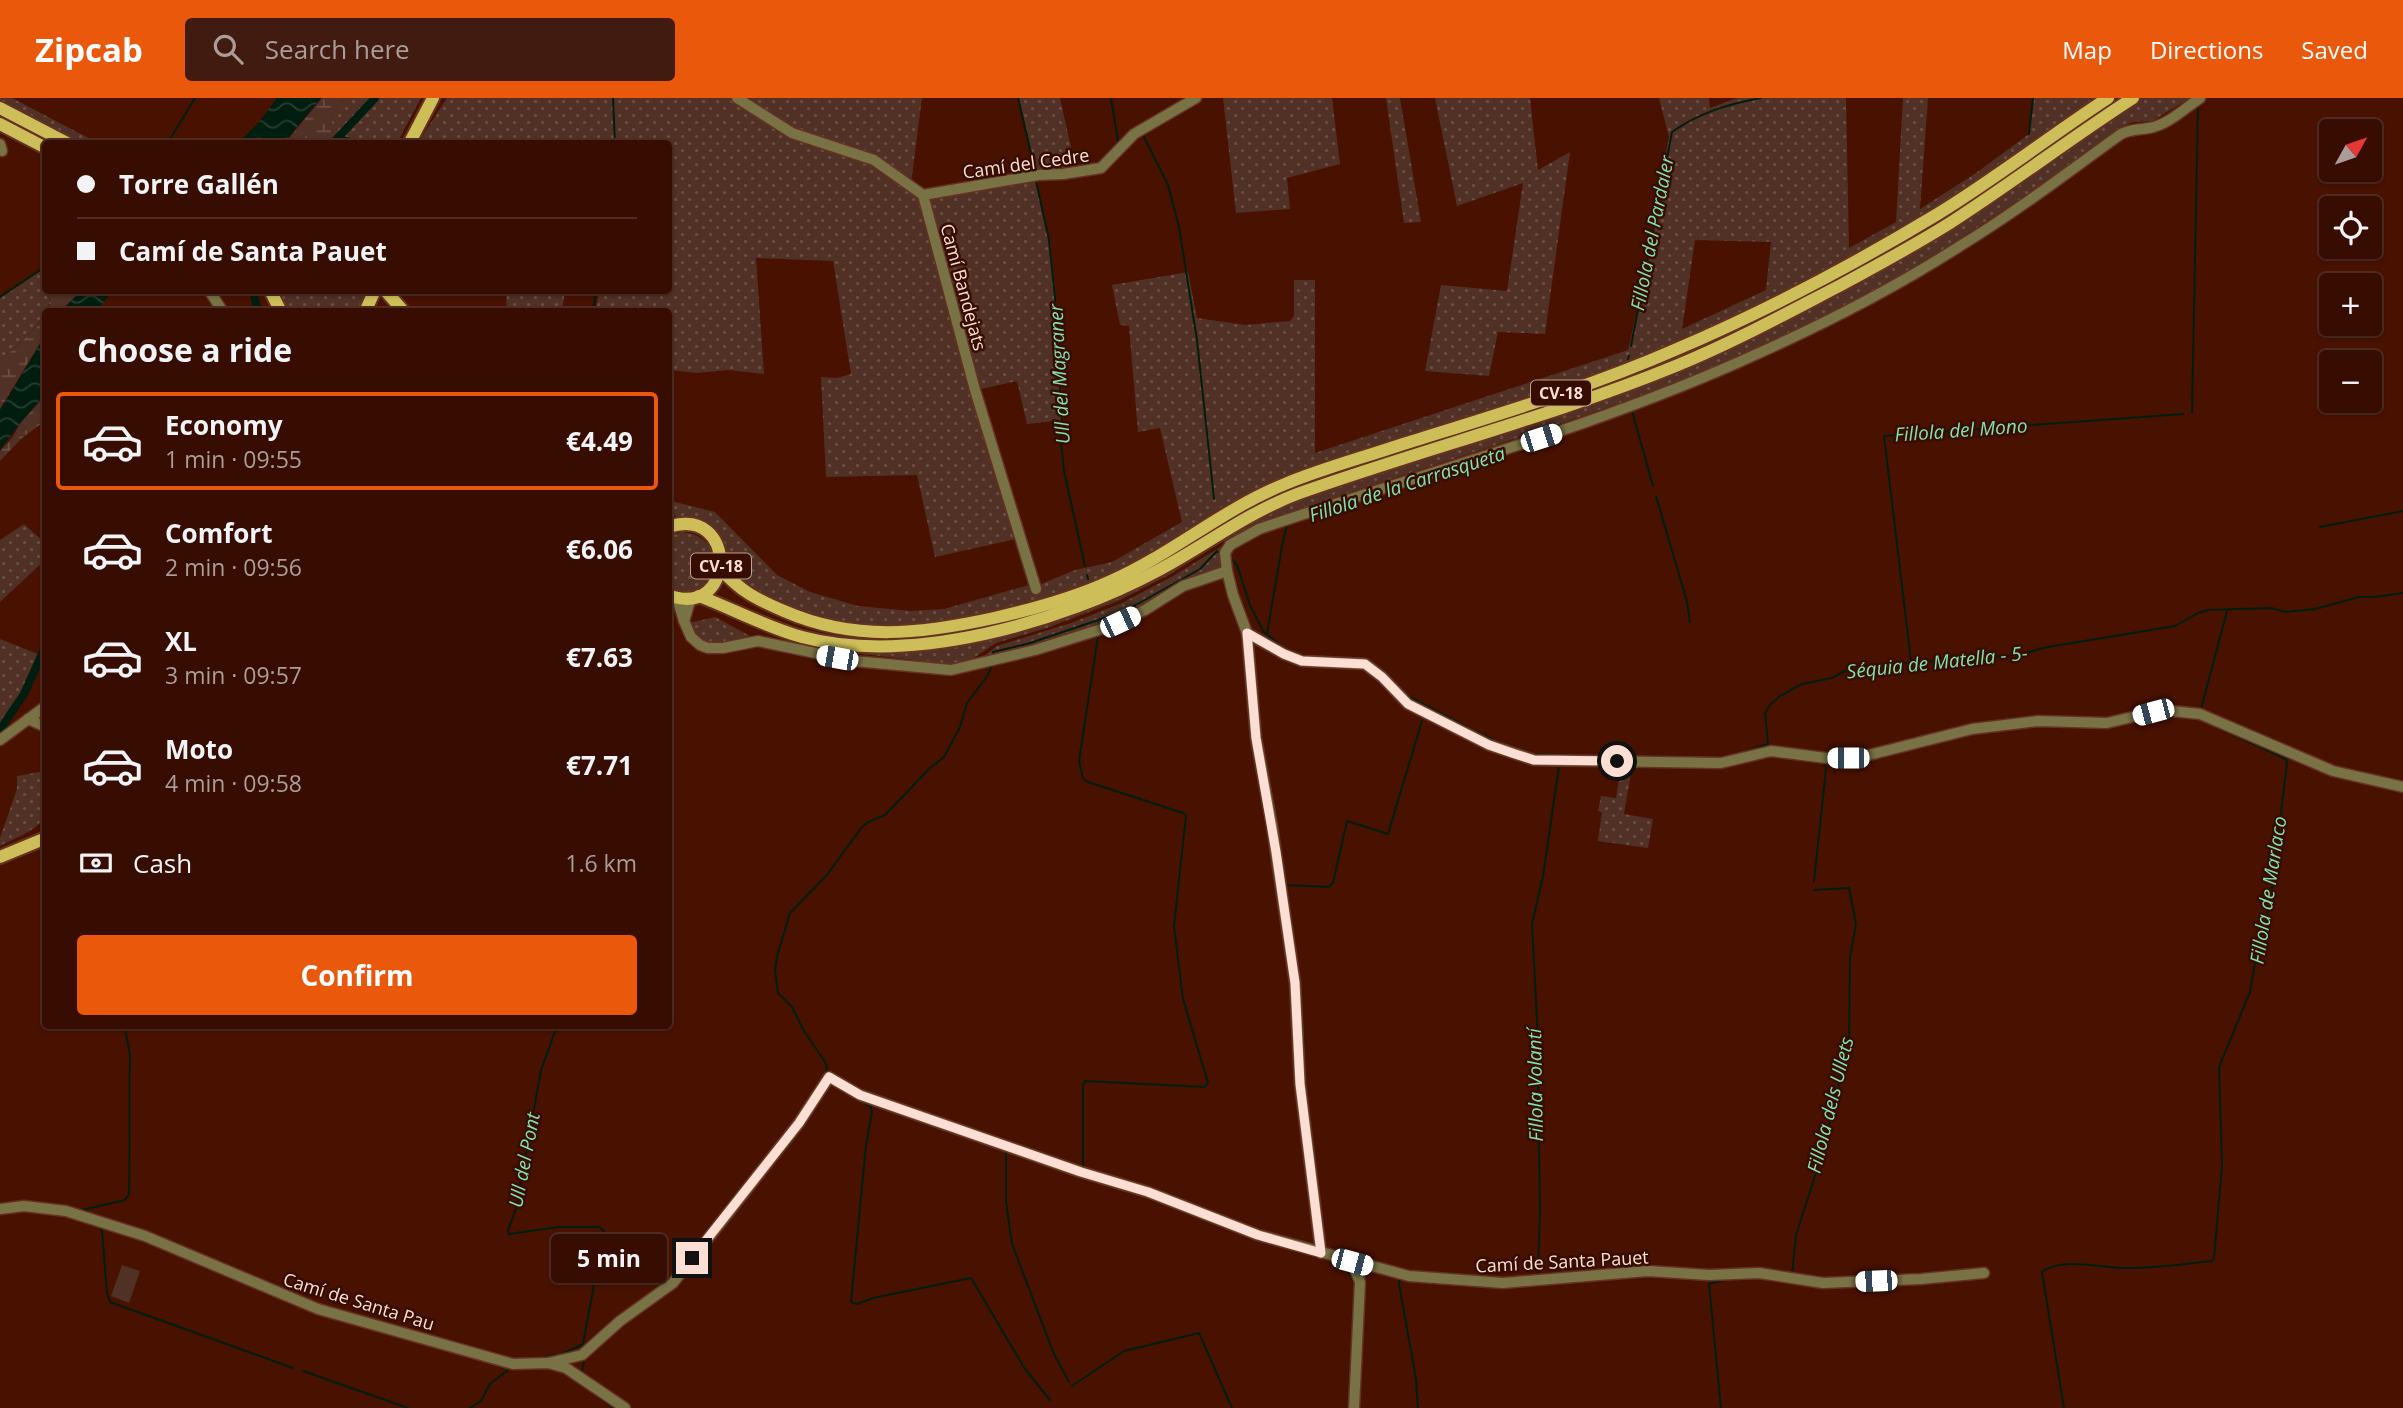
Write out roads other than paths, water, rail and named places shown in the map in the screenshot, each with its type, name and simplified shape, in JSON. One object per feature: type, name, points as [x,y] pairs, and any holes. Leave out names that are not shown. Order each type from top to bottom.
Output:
[{"type":"main road","name":"CV-18","points":[[721,569],[737,588],[768,604],[803,620],[855,631],[920,632],[1014,613],[1070,597],[1111,581],[1160,556],[1225,513],[1289,482],[1595,381],[1675,351],[1737,322],[1874,251],[1938,214],[2108,98]]},
{"type":"main road","name":"CV-18","points":[[684,597],[803,637],[847,645],[923,644],[958,638],[1073,608],[1116,592],[1164,568],[1242,519],[1294,495],[1611,390],[1744,335],[1946,226],[2133,98]]},
{"type":"main road","points":[[406,140],[430,104]]},
{"type":"main road","points":[[411,140],[430,104]]},
{"type":"main road","points":[[0,108],[61,140]]},
{"type":"main road","points":[[0,124],[42,146]]},
{"type":"main road","points":[[388,294],[401,308]]},
{"type":"main road","name":"CV-18","points":[[672,524],[693,525],[708,533],[720,549],[721,569],[713,585],[684,597]]},
{"type":"main road","points":[[0,857],[42,840]]},
{"type":"street","points":[[737,98],[792,133],[874,160],[923,195]]},
{"type":"street","name":"Camí del Cedre","points":[[923,195],[1038,175],[1052,176],[1095,170],[1104,165],[1134,134],[1196,98]]},
{"type":"street","points":[[1321,1253],[1300,1084],[1295,983],[1256,738],[1247,633],[1227,571],[1225,553],[1230,545],[1259,529],[1592,421],[1688,384],[1807,330],[1909,278],[1962,246],[2121,134],[2164,122],[2200,98]]},
{"type":"street","name":"Camí Bandejats","points":[[923,195],[975,390],[1036,589]]},
{"type":"street","points":[[684,597],[684,621],[691,637],[708,648],[758,641],[855,661],[951,670],[1035,650],[1108,626],[1145,610],[1183,586],[1227,571]]},
{"type":"street","points":[[1247,633],[1302,661],[1365,664],[1408,704],[1489,745],[1534,760],[1721,763],[1771,751],[1826,758],[1865,757],[1972,729],[2038,721],[2107,723],[2162,710],[2200,714],[2333,771],[2403,787]]},
{"type":"street","points":[[0,740],[42,709]]},
{"type":"street","points":[[28,719],[42,725]]},
{"type":"street","name":"Camí de Santa Pauet","points":[[548,1363],[582,1355],[620,1321],[655,1298],[676,1280],[799,1123],[829,1077],[860,1095],[1081,1172],[1148,1192],[1258,1235],[1409,1276],[1503,1283],[1648,1272],[1709,1275],[1759,1273],[1823,1283],[1922,1279],[1984,1273]]},
{"type":"street","name":"Camí de Santa Pau","points":[[0,1209],[24,1206],[66,1211],[145,1236],[318,1309],[513,1364],[548,1363],[566,1368],[625,1408]]},
{"type":"street","points":[[1352,1262],[1360,1282],[1353,1408]]},
{"type":"water","points":[[277,98],[321,98],[286,140],[241,140]]},
{"type":"water","points":[[110,294],[99,308],[64,308],[76,296]]},
{"type":"water","points":[[42,341],[42,398],[0,450],[0,410]]},
{"type":"waterway","points":[[169,140],[195,98]]},
{"type":"waterway","points":[[336,140],[375,98]]},
{"type":"waterway","name":"Ull del Pont","points":[[613,98],[615,140]]},
{"type":"waterway","name":"Ull del Magraner","points":[[1018,98],[1035,171]]},
{"type":"waterway","points":[[1111,98],[1118,141],[1124,138]]},
{"type":"waterway","name":"Fillola del Pardaler","points":[[1631,346],[1672,132],[1714,110],[1761,98]]},
{"type":"waterway","name":"Fillola de la Carrasqueta","points":[[2029,134],[2033,98]]},
{"type":"waterway","name":"Fillola del Mono","points":[[2192,413],[2198,105]]},
{"type":"waterway","points":[[2145,134],[2160,130]]},
{"type":"waterway","points":[[1143,135],[1168,185],[1179,227],[1197,340],[1214,499]]},
{"type":"waterway","points":[[337,136],[356,140]]},
{"type":"waterway","name":"Ull del Magraner","points":[[1036,181],[1049,240],[1055,297],[1064,471],[1085,566]]},
{"type":"waterway","name":"Fillola de la Carrasqueta","points":[[2045,195],[2062,183]]},
{"type":"waterway","name":"Fillola de la Carrasqueta","points":[[1918,277],[1993,232],[2035,202]]},
{"type":"waterway","points":[[0,297],[42,269]]},
{"type":"waterway","points":[[254,294],[258,308]]},
{"type":"waterway","name":"Ull del Pont","points":[[594,308],[595,294]]},
{"type":"waterway","name":"Fillola de la Carrasqueta","points":[[1829,325],[1843,318]]},
{"type":"waterway","name":"Fillola de la Carrasqueta","points":[[1768,355],[1777,350]]},
{"type":"waterway","name":"Fillola de la Carrasqueta","points":[[1714,378],[1758,359]]},
{"type":"waterway","name":"Fillola de la Carrasqueta","points":[[1641,407],[1684,390]]},
{"type":"waterway","name":"Fillola de la Carrasqueta","points":[[1581,429],[1633,410]]},
{"type":"waterway","name":"Fillola del Pardaler","points":[[1632,411],[1653,486]]},
{"type":"waterway","name":"Fillola del Mono","points":[[1911,661],[1884,436],[2183,414]]},
{"type":"waterway","name":"Fillola del Pardaler","points":[[1656,496],[1687,602],[1690,622]]},
{"type":"waterway","points":[[2320,527],[2403,511]]},
{"type":"waterway","name":"Fillola de la Carrasqueta","points":[[1267,634],[1287,525]]},
{"type":"waterway","name":"Séquia de Matella - 5-","points":[[992,658],[993,652],[1027,644],[1125,611],[1200,569],[1218,552]]},
{"type":"waterway","name":"Séquia de Matella - 5-","points":[[1232,560],[1237,565],[1250,605],[1263,631],[1286,650]]},
{"type":"waterway","name":"Ull del Magraner","points":[[1087,575],[1088,579]]},
{"type":"waterway","name":"Séquia de Matella - 5-","points":[[1744,752],[1768,744],[1765,713],[1780,696],[1802,684],[1832,678],[1852,667],[2017,655],[2048,647],[2175,626],[2208,610],[2271,608],[2286,612],[2315,609],[2359,597],[2403,593]]},
{"type":"waterway","name":"Fillola de Marlaco","points":[[2201,709],[2227,611]]},
{"type":"waterway","name":"Ull del Magraner","points":[[1083,1168],[1085,1081],[1205,1087],[1208,1083],[1183,999],[1174,926],[1186,816],[1083,779],[1079,761],[1098,636]]},
{"type":"waterway","points":[[0,733],[24,694],[42,654]]},
{"type":"waterway","name":"Séquia de Matella - 5-","points":[[1301,655],[1330,658]]},
{"type":"waterway","name":"Séquia de Matella - 5-","points":[[1367,661],[1398,686]]},
{"type":"waterway","name":"Séquia de Matella - 5-","points":[[826,1074],[827,1066],[823,1059],[792,1007],[778,993],[775,970],[777,956],[790,913],[826,876],[862,827],[885,815],[944,757],[960,727],[967,703],[988,675],[992,665]]},
{"type":"waterway","name":"Séquia de Matella - 5-","points":[[1406,695],[1467,727]]},
{"type":"waterway","points":[[1284,885],[1329,887],[1333,883],[1347,821],[1388,834],[1422,721]]},
{"type":"waterway","name":"Fillola de Marlaco","points":[[2064,1408],[2042,1272],[2050,1267],[2072,1264],[2139,1268],[2212,1261],[2214,1258],[2222,1166],[2219,1067],[2250,992],[2257,950],[2270,904],[2287,763],[2286,759],[2208,723]]},
{"type":"waterway","name":"Séquia de Matella - 5-","points":[[1475,731],[1503,745]]},
{"type":"waterway","name":"Séquia de Matella - 5-","points":[[1532,754],[1638,757]]},
{"type":"waterway","name":"Fillola dels Ullets","points":[[1802,760],[1824,763],[1826,769],[1814,881]]},
{"type":"waterway","name":"Fillola Volantí","points":[[1538,1276],[1540,1211],[1537,1021],[1532,924],[1543,876],[1559,766]]},
{"type":"waterway","name":"Fillola dels Ullets","points":[[1792,1274],[1796,1235],[1821,1157],[1849,1045],[1850,957],[1856,924],[1849,888],[1814,890]]},
{"type":"waterway","points":[[1301,1001],[1304,1048]]},
{"type":"waterway","points":[[82,1210],[125,1200],[129,1194],[130,1058],[125,1029]]},
{"type":"waterway","name":"Ull del Pont","points":[[535,1359],[562,1354],[583,1344],[604,1231],[599,1227],[559,1227],[509,1234],[508,1230],[516,1209],[541,1070],[556,1029]]},
{"type":"waterway","points":[[1304,1053],[1304,1076]]},
{"type":"waterway","name":"Séquia de Matella - 5-","points":[[862,1101],[871,1107],[872,1112],[866,1145],[851,1302],[857,1304],[873,1298],[971,1278],[1025,1369],[1050,1400]]},
{"type":"waterway","points":[[1309,1116],[1316,1170]]},
{"type":"waterway","points":[[1006,1150],[1006,1202],[1012,1244],[1054,1354],[1069,1382]]},
{"type":"waterway","points":[[88,1223],[99,1226],[102,1231],[110,1302],[293,1368]]},
{"type":"waterway","points":[[1344,1264],[1355,1285]]},
{"type":"waterway","name":"Fillola Volantí","points":[[1400,1279],[1418,1408]]},
{"type":"waterway","name":"Fillola dels Ullets","points":[[1721,1408],[1709,1284],[1728,1279]]},
{"type":"waterway","points":[[1072,1386],[1124,1351],[1199,1333],[1232,1408]]},
{"type":"waterway","points":[[582,1371],[584,1360]]},
{"type":"waterway","name":"Ull del Pont","points":[[470,1408],[481,1401],[490,1384],[509,1369]]},
{"type":"waterway","points":[[303,1371],[408,1408]]},
{"type":"waterway","points":[[586,1387],[613,1408]]}]
